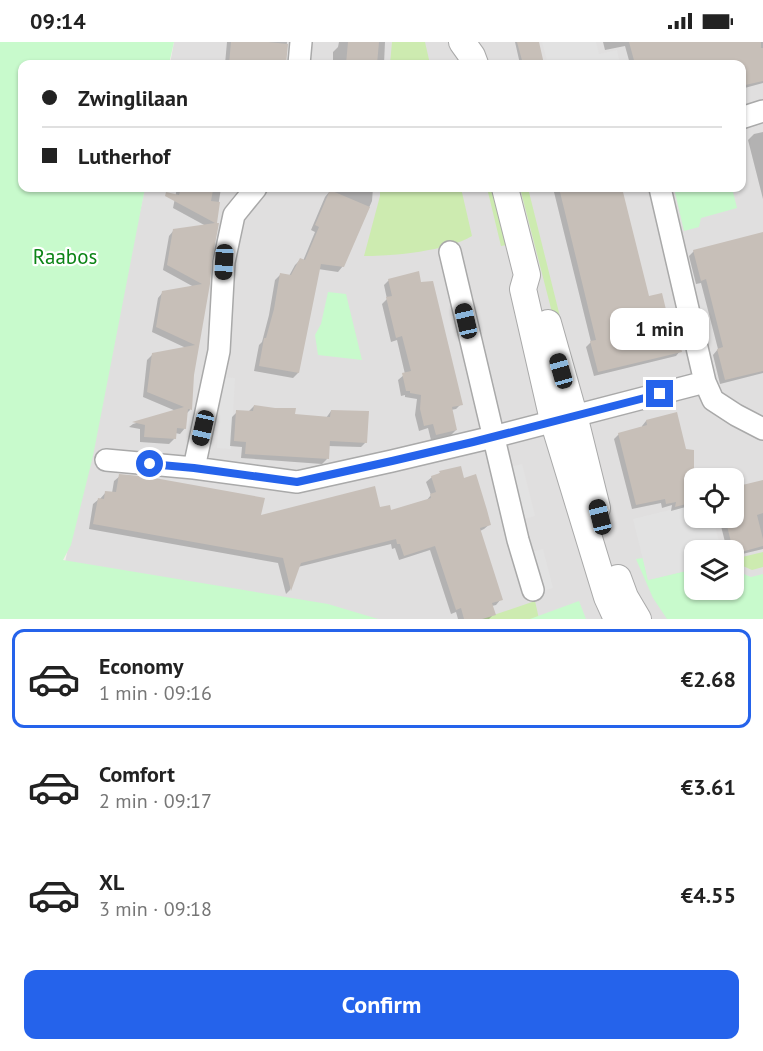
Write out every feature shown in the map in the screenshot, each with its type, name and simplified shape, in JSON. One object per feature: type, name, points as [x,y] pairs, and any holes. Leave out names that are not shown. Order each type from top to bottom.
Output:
[{"type":"street","points":[[299,60],[301,42]]},
{"type":"street","points":[[746,116],[763,111]]},
{"type":"street","points":[[194,468],[219,351],[224,262],[234,215],[253,192]]},
{"type":"street","points":[[506,192],[527,275],[523,289],[561,418],[607,597],[617,619]]},
{"type":"street","points":[[661,192],[705,382],[713,400],[736,416],[763,429]]},
{"type":"street","points":[[450,252],[518,540],[533,590]]},
{"type":"street","points":[[106,460],[194,468],[297,482],[493,437],[705,382]]},
{"type":"street","points":[[561,418],[610,558],[625,597],[638,619]]},
{"type":"shaded area","points":[[174,42],[763,42],[763,619],[190,619],[61,581],[144,192],[746,192],[746,60],[171,60]]},
{"type":"shaded area","points":[[542,42],[596,42],[599,54],[617,50],[619,60],[547,60]]},
{"type":"shaded area","points":[[222,377],[235,378],[231,449],[217,448]]},
{"type":"shaded area","points":[[522,464],[535,516],[523,519],[510,467]]},
{"type":"shaded area","points":[[684,506],[684,528],[716,528],[718,540],[684,540],[684,571],[648,580],[633,519]]},
{"type":"shaded area","points":[[543,549],[553,588],[541,591],[531,552]]},
{"type":"green space","name":"Raabos","points":[[0,42],[174,42],[170,60],[18,60],[18,192],[144,192],[93,456],[71,545],[63,560],[328,604],[378,619],[0,619]]},
{"type":"green space","points":[[392,42],[425,42],[429,60],[390,60]]},
{"type":"green space","points":[[380,192],[462,192],[472,236],[435,249],[405,254],[364,256]]},
{"type":"green space","points":[[488,192],[494,192],[507,245],[501,246]]},
{"type":"green space","points":[[521,192],[529,192],[570,357],[564,359]]},
{"type":"green space","points":[[675,192],[733,192],[737,208],[701,218],[699,227],[684,231]]},
{"type":"green space","points":[[328,292],[346,294],[362,360],[318,355],[315,335],[321,324]]},
{"type":"green space","points":[[763,552],[763,567],[752,570],[744,566],[744,557]]},
{"type":"green space","points":[[643,558],[648,580],[684,571],[684,600],[744,600],[744,574],[751,577],[763,574],[763,619],[667,619],[653,598],[636,559]]},
{"type":"green space","points":[[535,601],[539,619],[482,619]]},
{"type":"green space","points":[[579,601],[586,619],[530,619]]},
{"type":"building","points":[[231,42],[288,44],[286,60],[229,60]]},
{"type":"building","points":[[348,42],[379,42],[377,60],[346,60]]},
{"type":"building","points":[[517,42],[539,42],[543,60],[522,60]]},
{"type":"building","points":[[629,42],[761,42],[763,81],[746,85],[746,60],[634,60]]},
{"type":"building","points":[[166,192],[179,195],[180,192],[213,192],[211,201],[220,202],[210,284],[194,375],[192,410],[188,409],[186,429],[177,428],[176,439],[144,437],[145,425],[132,422],[184,407],[147,392],[152,353],[195,345],[156,327],[162,291],[202,284],[167,265],[173,229],[215,223],[165,196]]},
{"type":"building","points":[[329,192],[335,192],[370,207],[344,267],[321,264],[299,373],[259,366],[264,338],[266,338],[274,309],[280,273],[291,275],[300,258],[305,260],[319,227],[315,225]]},
{"type":"building","points":[[560,192],[623,192],[649,296],[662,293],[669,322],[674,320],[682,352],[598,372],[590,341],[596,340]]},
{"type":"building","points":[[763,232],[763,371],[725,380],[717,349],[723,347],[706,279],[701,281],[693,250]]},
{"type":"building","points":[[419,271],[421,282],[433,281],[463,405],[452,407],[457,430],[436,435],[433,424],[424,426],[420,409],[421,395],[406,391],[402,373],[411,371],[402,336],[396,338],[386,297],[392,296],[388,279]]},
{"type":"building","points":[[254,405],[296,408],[295,414],[330,417],[331,410],[369,411],[367,443],[330,441],[329,459],[245,454],[246,442],[234,441],[236,410],[253,411]]},
{"type":"building","points":[[677,412],[686,449],[694,450],[694,468],[684,468],[684,505],[675,507],[676,502],[666,504],[665,499],[636,505],[618,433],[647,425],[646,420]]},
{"type":"building","points":[[461,466],[464,478],[476,474],[491,525],[480,528],[503,600],[492,603],[496,615],[482,619],[464,619],[461,608],[456,610],[435,546],[404,556],[396,539],[301,563],[291,591],[283,558],[93,524],[98,498],[104,499],[105,491],[116,492],[119,474],[149,477],[265,498],[261,515],[375,486],[380,507],[390,505],[391,510],[431,498],[430,494],[436,492],[431,476],[440,473],[439,471]]},
{"type":"building","points":[[763,480],[763,513],[757,515],[763,546],[744,551],[744,540],[730,540],[728,528],[744,528],[744,485]]},
{"type":"route","points":[[150,464],[297,482],[473,442],[660,394]]}]
